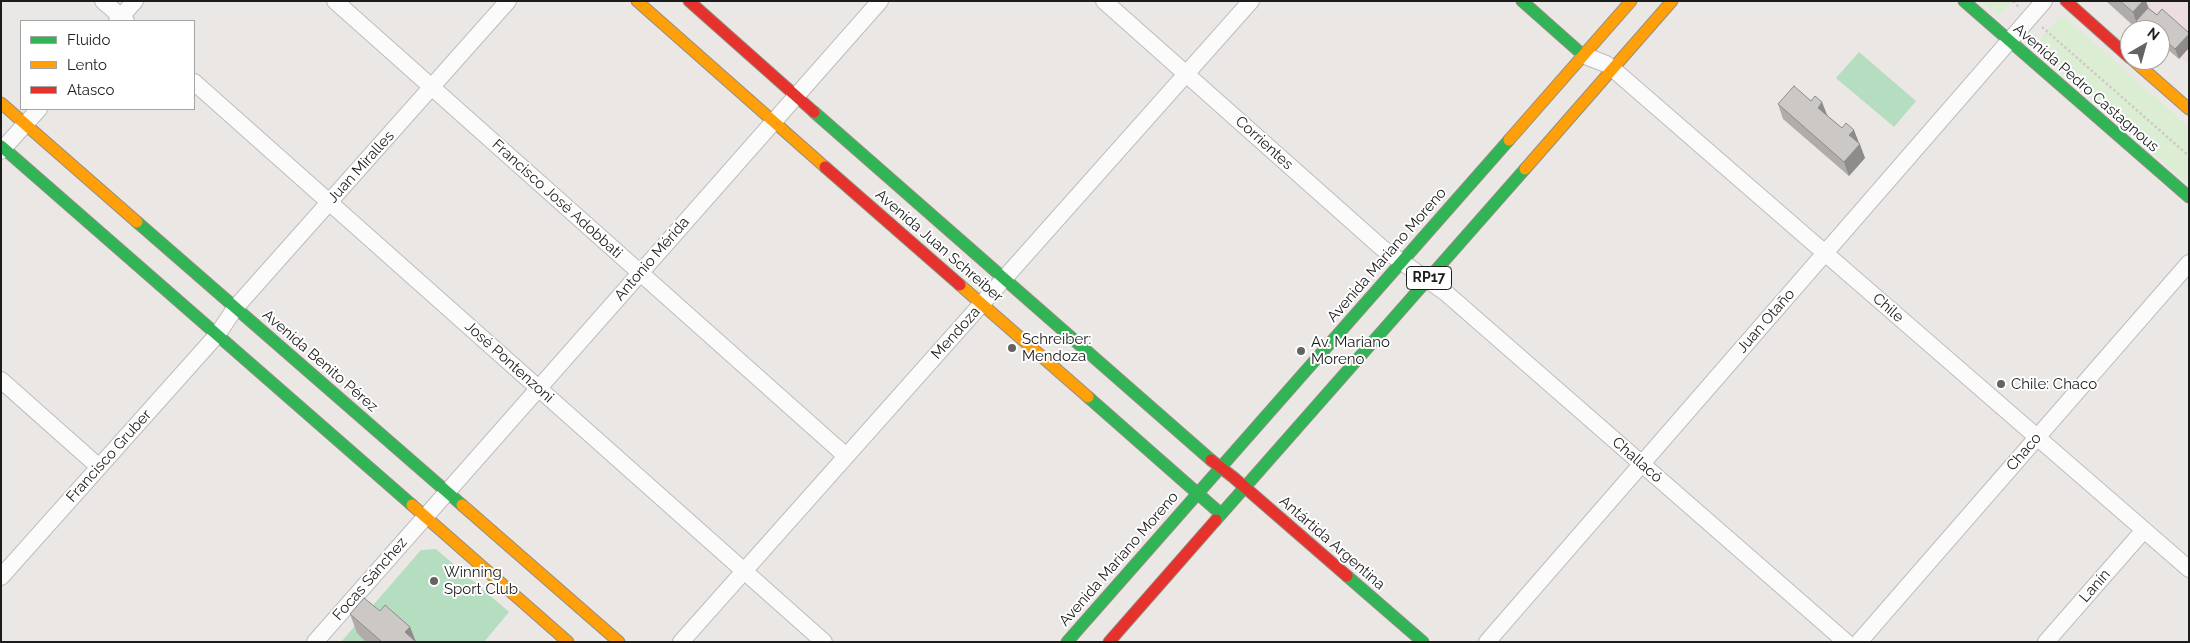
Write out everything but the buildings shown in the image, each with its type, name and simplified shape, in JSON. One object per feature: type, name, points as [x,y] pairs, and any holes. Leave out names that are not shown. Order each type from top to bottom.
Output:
[{"type":"main road","name":"Avenida Juan Schreiber","points":[[637,1],[1221,514]]},
{"type":"main road","points":[[1522,1],[1583,55]]},
{"type":"main road","name":"Avenida Mariano Moreno","points":[[1067,642],[1631,1]]},
{"type":"main road","name":"RP17","points":[[1109,642],[1672,1]]},
{"type":"main road","name":"Avenida Pedro Castagnous","points":[[1964,1],[2189,197]]},
{"type":"main road","points":[[2066,1],[2120,49]]},
{"type":"main road","name":"Avenida Juan Schreiber","points":[[692,2],[796,96],[1220,468]]},
{"type":"main road","points":[[2144,70],[2189,109]]},
{"type":"main road","name":"Avenida Benito Pérez","points":[[1,103],[619,642]]},
{"type":"main road","points":[[2,148],[568,642]]},
{"type":"main road","name":"Antártida Argentina","points":[[1220,468],[1245,487],[1423,642]]},
{"type":"street","points":[[103,1],[121,20],[135,1]]},
{"type":"street","name":"Francisco José Adobbati","points":[[335,1],[846,456]]},
{"type":"street","name":"Juan Miralles","points":[[217,335],[236,307],[508,1]]},
{"type":"street","name":"Antonio Mérida","points":[[425,516],[880,1]]},
{"type":"street","name":"Corrientes","points":[[1104,1],[1400,263],[1427,280]]},
{"type":"street","name":"Mendoza","points":[[681,642],[1251,1]]},
{"type":"street","name":"Juan Otaño","points":[[1487,642],[2044,1]]},
{"type":"street","name":"Chile","points":[[1583,55],[1606,64],[1612,69],[2189,569]]},
{"type":"street","name":"José Pontenzoni","points":[[195,83],[824,642]]},
{"type":"street","points":[[2,148],[38,110]]},
{"type":"street","name":"Chaco","points":[[1859,642],[2189,263]]},
{"type":"street","name":"Challacó","points":[[1427,280],[1446,293],[1846,642]]},
{"type":"street","name":"Francisco Gruber","points":[[1,577],[217,335]]},
{"type":"street","points":[[1,380],[99,467]]},
{"type":"street","name":"Focas Sánchez","points":[[315,642],[425,516]]},
{"type":"street","name":"Lanín","points":[[2046,642],[2144,530]]},
{"type":"path","points":[[2013,1],[2189,156]]},
{"type":"shaded area","points":[[2106,1],[2189,1],[2189,64],[2170,51],[2170,20],[2127,20]]},
{"type":"green space","points":[[1980,1],[2014,1],[1999,15]]},
{"type":"green space","points":[[2064,16],[2120,66],[2120,70],[2125,70],[2189,127],[2189,185],[2037,50],[2037,43],[2058,18]]},
{"type":"green space","points":[[1859,52],[1916,101],[1894,127],[1836,78]]},
{"type":"green space","name":"Winning Sport Club","points":[[436,549],[509,612],[484,642],[341,642],[421,550]]},
{"type":"traffic: fast","points":[[1522,1],[1583,55]]},
{"type":"traffic: fast","points":[[1964,1],[2189,197]]},
{"type":"traffic: fast","points":[[814,112],[1211,460]]},
{"type":"traffic: fast","points":[[1067,642],[1509,140]]},
{"type":"traffic: fast","points":[[1,146],[412,505]]},
{"type":"traffic: fast","points":[[1216,520],[1525,169]]},
{"type":"traffic: fast","points":[[137,222],[462,505]]},
{"type":"traffic: fast","points":[[1088,397],[1221,514]]},
{"type":"traffic: fast","points":[[1347,576],[1423,642]]},
{"type":"traffic: slow","points":[[637,1],[825,167]]},
{"type":"traffic: slow","points":[[1509,140],[1631,1]]},
{"type":"traffic: slow","points":[[1525,169],[1672,1]]},
{"type":"traffic: slow","points":[[2144,70],[2189,109]]},
{"type":"traffic: slow","points":[[1,103],[137,222]]},
{"type":"traffic: slow","points":[[960,285],[1088,397]]},
{"type":"traffic: slow","points":[[412,505],[568,642]]},
{"type":"traffic: slow","points":[[462,505],[619,642]]},
{"type":"traffic: jam","points":[[689,1],[814,112]]},
{"type":"traffic: jam","points":[[2066,1],[2120,49]]},
{"type":"traffic: jam","points":[[825,167],[960,285]]},
{"type":"traffic: jam","points":[[1211,460],[1347,576]]},
{"type":"traffic: jam","points":[[1109,642],[1216,520]]},
{"type":"place","name":"Schreiber: Mendoza","points":[[1012,348]]},
{"type":"place","name":"Av. Mariano Moreno","points":[[1301,351]]},
{"type":"place","name":"Chile: Chaco","points":[[2001,384]]},
{"type":"place","name":"Winning Sport Club","points":[[434,581]]}]
